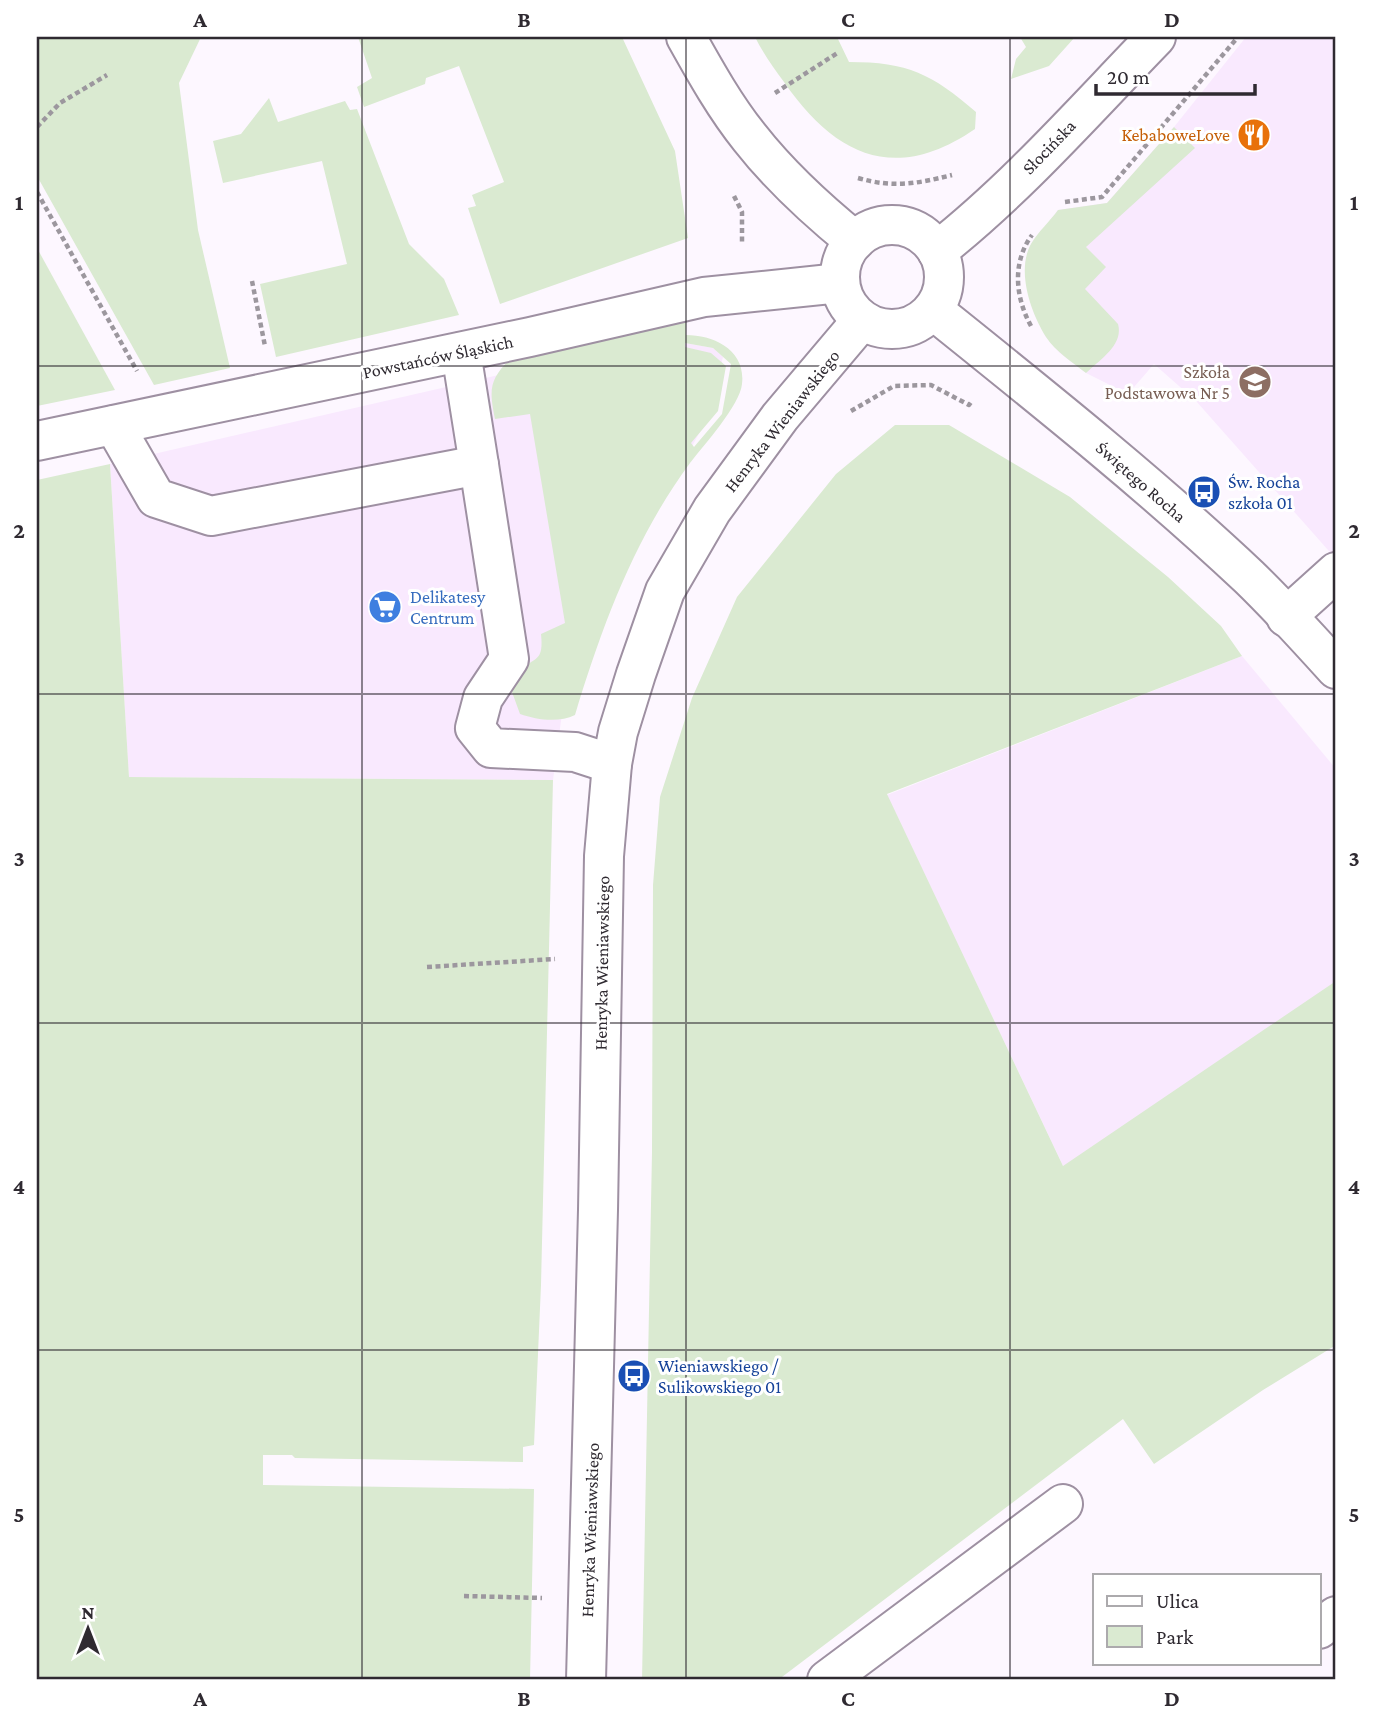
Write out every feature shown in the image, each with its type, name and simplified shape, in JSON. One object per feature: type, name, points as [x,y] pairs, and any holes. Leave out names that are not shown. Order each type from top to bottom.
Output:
[{"type":"street","points":[[686,37],[750,139],[821,214],[855,241]]},
{"type":"street","name":"Słocińska","points":[[937,251],[1015,183],[1156,37]]},
{"type":"street","points":[[898,225],[920,234],[937,251],[943,265],[941,296],[933,310],[923,319],[899,328],[874,326],[862,320],[844,297],[840,283],[843,260],[855,241],[867,232],[883,226],[898,225]]},
{"type":"street","name":"Powstańców Śląskich","points":[[37,441],[461,352],[704,297],[840,283]]},
{"type":"street","name":"Świętego Rocha","points":[[933,310],[1029,387],[1251,579],[1336,669]]},
{"type":"street","name":"Henryka Wieniawskiego","points":[[586,1680],[604,856],[612,764],[618,732],[665,591],[712,510],[780,417],[862,320]]},
{"type":"street","points":[[461,352],[509,659],[483,698],[475,728],[491,748],[575,752],[612,764]]},
{"type":"street","points":[[114,425],[156,498],[212,516],[479,465]]},
{"type":"street","points":[[1286,617],[1336,572]]},
{"type":"street","points":[[827,1680],[1063,1504]]},
{"type":"street","points":[[1320,1628],[1336,1616]]},
{"type":"path","points":[[1060,203],[1102,197],[1237,37]]},
{"type":"path","points":[[785,86],[839,52]]},
{"type":"path","points":[[37,127],[60,103],[107,75]]},
{"type":"path","points":[[846,175],[880,184],[914,184],[958,173]]},
{"type":"path","points":[[731,190],[742,212],[743,244],[738,253]]},
{"type":"path","points":[[37,192],[162,415]]},
{"type":"path","points":[[1033,330],[1024,313],[1017,281],[1023,248],[1038,228]]},
{"type":"path","points":[[252,281],[274,391]]},
{"type":"path","points":[[849,412],[894,386],[931,386],[969,405]]},
{"type":"path","points":[[427,967],[565,958]]},
{"type":"path","points":[[464,1596],[554,1598]]},
{"type":"shaded area","points":[[1246,37],[1336,37],[1336,559],[1196,401],[1154,364],[1128,394],[1086,373],[1060,353],[1046,337],[1034,313],[1026,283],[1025,263],[1031,245],[1058,210],[1107,203],[1174,127]]},
{"type":"shaded area","points":[[685,343],[713,348],[723,357],[708,417],[613,591],[564,699],[553,780],[129,777],[110,464],[503,374]]},
{"type":"shaded area","points":[[1242,656],[1336,769],[1336,982],[1065,1170],[887,795]]},
{"type":"green space","points":[[37,37],[201,37],[179,83],[198,230],[230,368],[154,385],[37,176]]},
{"type":"green space","points":[[358,37],[622,37],[675,151],[688,238],[500,304],[468,208],[476,206],[472,195],[504,182],[459,66],[426,78],[425,84],[364,107],[357,87],[372,78]]},
{"type":"green space","points":[[755,37],[837,37],[849,62],[888,64],[904,68],[932,79],[946,88],[976,112],[975,129],[946,146],[919,155],[893,158],[869,154],[846,144],[824,128],[804,108]]},
{"type":"green space","points":[[1020,37],[1075,37],[1049,66],[1011,79],[1016,59],[1026,47]]},
{"type":"green space","points":[[269,98],[278,122],[345,101],[350,110],[357,109],[409,244],[444,279],[459,315],[276,357],[260,284],[347,264],[322,161],[223,183],[213,141],[241,134]]},
{"type":"green space","points":[[1174,127],[1195,148],[1086,247],[1106,267],[1085,289],[1118,324],[1119,332],[1109,352],[1086,373],[1054,347],[1040,327],[1027,292],[1027,255],[1031,244],[1058,210],[1107,203]]},
{"type":"green space","points":[[37,248],[115,390],[37,406]]},
{"type":"green space","points":[[686,321],[686,335],[707,338],[726,347],[739,362],[742,372],[740,393],[735,403],[670,492],[636,553],[608,616],[575,715],[555,720],[520,714],[512,692],[520,673],[539,655],[541,634],[565,623],[530,414],[495,419],[492,386],[498,373],[511,358]],"holes":[[[685,343],[713,348],[731,364],[722,414],[694,447],[691,443],[718,411],[726,366],[711,353],[685,347]]]},
{"type":"green space","points":[[895,425],[949,425],[1070,497],[1168,577],[1221,626],[1242,656],[887,794],[1063,1166],[1336,981],[1336,1345],[1263,1390],[1154,1464],[1123,1419],[778,1680],[642,1680],[652,1152],[653,885],[660,797],[692,698],[737,597],[836,474]]},
{"type":"green space","points":[[110,464],[129,777],[553,780],[541,1285],[534,1445],[523,1447],[523,1462],[295,1458],[292,1455],[263,1455],[263,1485],[534,1489],[530,1680],[37,1680],[37,480]]},
{"type":"place","name":"KebaboweLove","points":[[1254,135]]},
{"type":"place","name":"Szkoła Podstawowa Nr 5","points":[[1255,382]]},
{"type":"place","name":"Św. Rocha szkoła 01","points":[[1204,492]]},
{"type":"place","name":"Delikatesy Centrum","points":[[385,607]]},
{"type":"place","name":"Wieniawskiego / Sulikowskiego 01","points":[[634,1376]]}]
